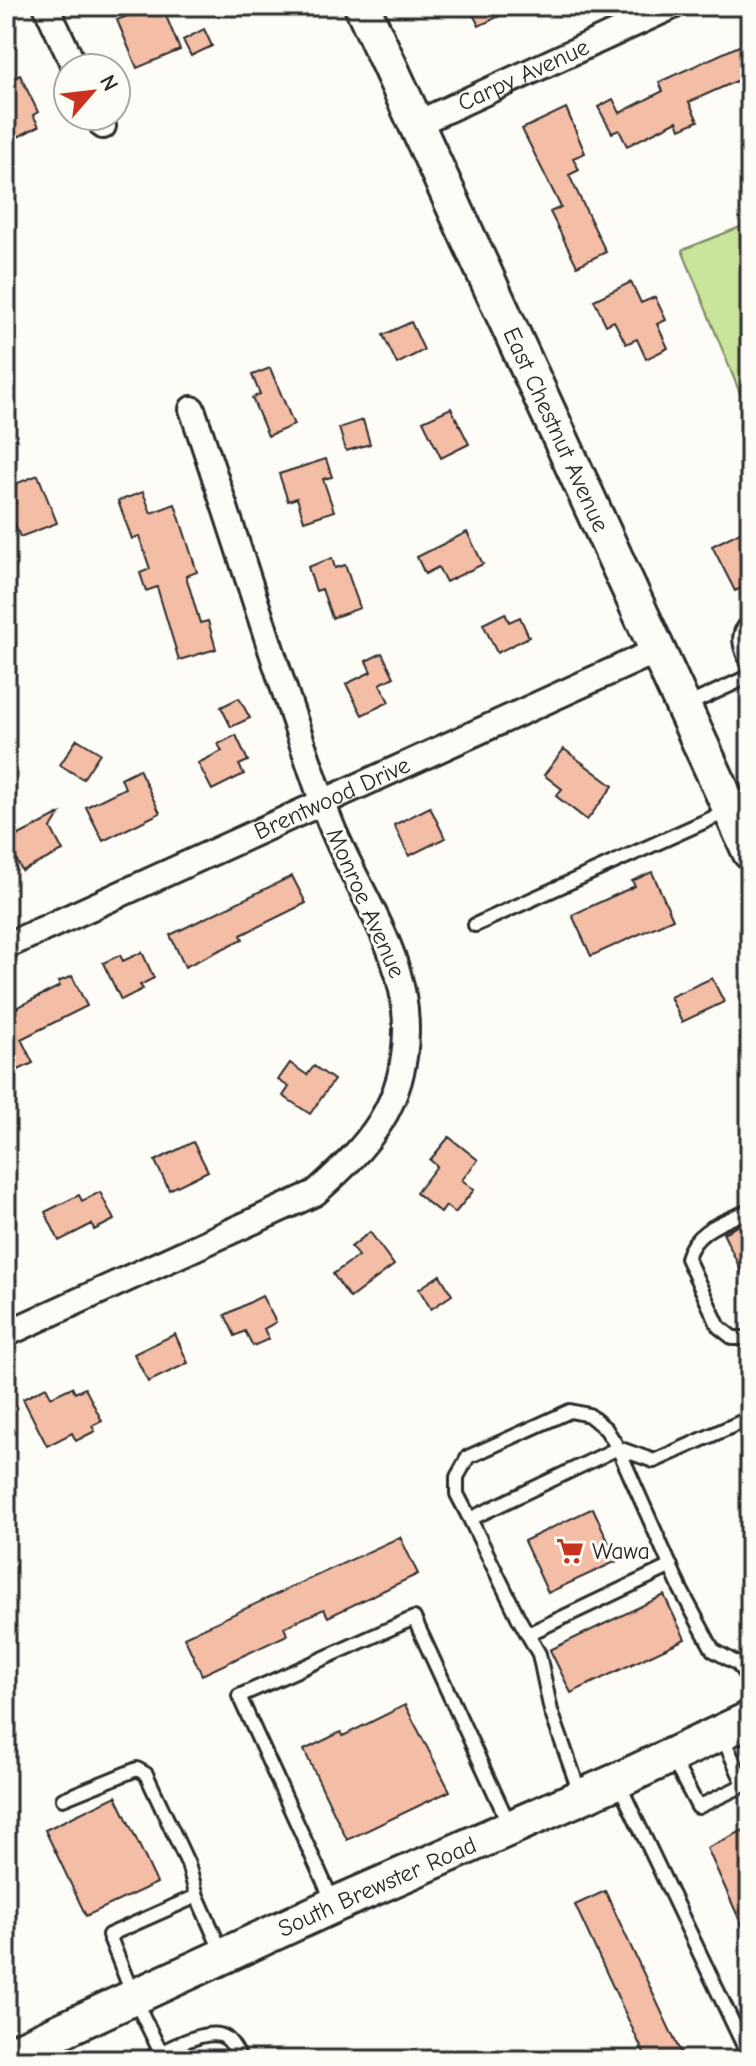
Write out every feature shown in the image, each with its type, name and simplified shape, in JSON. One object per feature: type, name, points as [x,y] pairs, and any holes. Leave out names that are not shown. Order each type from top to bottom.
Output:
[{"type":"street","points":[[46,6],[68,52]]},
{"type":"street","name":"East Chestnut Avenue","points":[[362,6],[750,852]]},
{"type":"street","name":"Carpy Avenue","points":[[416,124],[673,6]]},
{"type":"street","name":"Monroe Avenue","points":[[6,1334],[315,1193],[353,1160],[376,1132],[400,1083],[406,1032],[404,985],[384,935],[342,852],[323,801],[192,409]]},
{"type":"street","name":"Brentwood Drive","points":[[6,946],[656,651]]},
{"type":"street","name":"South Brewster Road","points":[[6,2056],[735,1726]]},
{"type":"lane","points":[[750,622],[745,624],[740,634],[742,652],[750,669]]},
{"type":"lane","points":[[683,707],[750,676]]},
{"type":"lane","points":[[475,925],[731,810]]},
{"type":"lane","points":[[750,1210],[702,1233],[691,1244],[687,1258],[719,1327],[733,1338],[750,1338]]},
{"type":"lane","points":[[581,1796],[551,1711],[539,1654],[457,1494],[457,1477],[468,1457],[570,1411],[589,1415],[606,1429],[618,1448],[713,1650],[738,1664],[750,1681]]},
{"type":"lane","points":[[470,1519],[618,1448],[654,1461],[750,1418]]},
{"type":"lane","points":[[528,1634],[671,1566]]},
{"type":"lane","points":[[334,1905],[239,1696],[414,1618],[510,1827]]},
{"type":"lane","points":[[671,1756],[698,1807],[747,1783],[735,1726]]},
{"type":"lane","points":[[63,1799],[137,1769],[146,1774],[188,1864],[197,1896],[224,1956]]},
{"type":"lane","points":[[617,1781],[750,2059]]},
{"type":"lane","points":[[161,2053],[134,1998],[109,1935],[197,1896]]},
{"type":"lane","points":[[146,2060],[203,2035],[216,2033],[228,2038],[241,2060]]},
{"type":"green space","points":[[750,223],[750,418],[682,250]]},
{"type":"building","points":[[151,6],[162,6],[180,50],[137,68],[117,20]]},
{"type":"building","points":[[469,6],[520,6],[479,26]]},
{"type":"building","points":[[204,29],[212,46],[191,56],[183,40]]},
{"type":"building","points":[[750,41],[750,75],[689,102],[698,121],[680,129],[677,121],[627,146],[619,130],[612,133],[598,107],[613,99],[620,113],[663,91],[659,82]]},
{"type":"building","points":[[20,75],[38,112],[33,115],[39,126],[6,143],[6,82]]},
{"type":"building","points":[[566,108],[585,153],[573,158],[579,170],[569,175],[606,252],[577,266],[550,212],[561,207],[522,129]]},
{"type":"building","points":[[631,282],[641,303],[655,297],[666,320],[657,324],[668,348],[646,359],[637,339],[626,344],[614,321],[606,325],[594,300]]},
{"type":"building","points":[[411,322],[424,350],[397,364],[383,335]]},
{"type":"building","points":[[270,368],[294,425],[268,436],[252,398],[260,394],[252,375]]},
{"type":"building","points":[[451,408],[469,444],[441,458],[423,421]]},
{"type":"building","points":[[363,420],[370,444],[346,451],[339,428]]},
{"type":"building","points":[[326,459],[332,477],[323,479],[334,511],[304,521],[297,498],[288,501],[279,474]]},
{"type":"building","points":[[38,475],[57,523],[20,537],[8,506],[16,503],[10,486]]},
{"type":"building","points":[[143,492],[151,513],[175,504],[197,572],[186,576],[200,623],[208,621],[216,649],[179,660],[157,587],[146,591],[140,573],[150,569],[139,536],[132,539],[118,501]]},
{"type":"building","points":[[750,527],[750,584],[735,591],[712,546]]},
{"type":"building","points":[[467,532],[483,564],[446,582],[438,567],[425,574],[417,557]]},
{"type":"building","points":[[332,558],[335,568],[345,565],[360,608],[332,618],[322,589],[316,591],[308,567]]},
{"type":"building","points":[[505,613],[509,622],[520,617],[529,637],[497,653],[483,624]]},
{"type":"building","points":[[382,653],[394,677],[380,684],[389,702],[362,715],[346,684],[371,672],[366,661]]},
{"type":"building","points":[[239,698],[250,718],[231,727],[221,707]]},
{"type":"building","points":[[236,735],[248,761],[239,765],[244,774],[212,790],[198,763],[222,751],[218,744]]},
{"type":"building","points":[[77,739],[100,753],[83,779],[60,765]]},
{"type":"building","points":[[564,749],[613,786],[587,820],[556,796],[562,789],[544,775]]},
{"type":"building","points":[[139,769],[160,813],[103,841],[86,807],[125,788],[121,778]]},
{"type":"building","points":[[430,807],[445,838],[409,856],[394,825]]},
{"type":"building","points":[[60,814],[51,828],[63,851],[22,871],[7,841]]},
{"type":"building","points":[[652,872],[673,919],[591,956],[572,915],[635,886],[632,881]]},
{"type":"building","points":[[292,876],[306,903],[185,967],[170,935]]},
{"type":"building","points":[[142,952],[154,978],[140,985],[143,989],[121,1000],[103,963],[120,955],[123,961]]},
{"type":"building","points":[[72,976],[87,1006],[21,1039],[33,1063],[6,1076],[6,1007],[8,1012],[60,986],[58,982]]},
{"type":"building","points":[[712,978],[724,1002],[682,1022],[670,997]]},
{"type":"building","points":[[290,1063],[307,1075],[314,1066],[334,1080],[310,1114],[283,1096],[289,1087],[278,1080]]},
{"type":"building","points":[[449,1137],[478,1160],[462,1180],[474,1190],[455,1213],[446,1206],[441,1213],[416,1193],[437,1166],[430,1160]]},
{"type":"building","points":[[193,1142],[208,1171],[169,1190],[155,1161]]},
{"type":"building","points":[[100,1192],[114,1220],[94,1230],[92,1224],[59,1241],[45,1212],[79,1195],[82,1201]]},
{"type":"building","points":[[750,1220],[750,1289],[723,1233]]},
{"type":"building","points":[[370,1232],[394,1265],[350,1298],[333,1274],[358,1256],[351,1247]]},
{"type":"building","points":[[440,1275],[452,1295],[431,1309],[419,1289]]},
{"type":"building","points":[[262,1296],[276,1322],[264,1329],[269,1339],[253,1346],[245,1331],[235,1336],[225,1315]]},
{"type":"building","points":[[175,1334],[188,1363],[148,1382],[134,1354]]},
{"type":"building","points":[[46,1387],[51,1397],[72,1387],[75,1393],[85,1388],[102,1421],[92,1426],[95,1431],[76,1441],[72,1433],[47,1446],[23,1399]]},
{"type":"building","name":"Wawa","points":[[593,1508],[617,1561],[548,1593],[524,1541]]},
{"type":"building","points":[[400,1537],[418,1574],[328,1617],[324,1609],[284,1627],[287,1635],[202,1675],[184,1637]]},
{"type":"building","points":[[664,1595],[685,1639],[571,1693],[550,1650]]},
{"type":"building","points":[[405,1705],[450,1791],[347,1840],[304,1750],[341,1732],[343,1736]]},
{"type":"building","points":[[116,1796],[157,1883],[86,1916],[45,1830]]},
{"type":"building","points":[[750,1827],[750,1943],[707,1848]]},
{"type":"building","points":[[605,1891],[684,2060],[647,2060],[575,1905]]},
{"type":"place","name":"Wawa","points":[[570,1551]]}]
